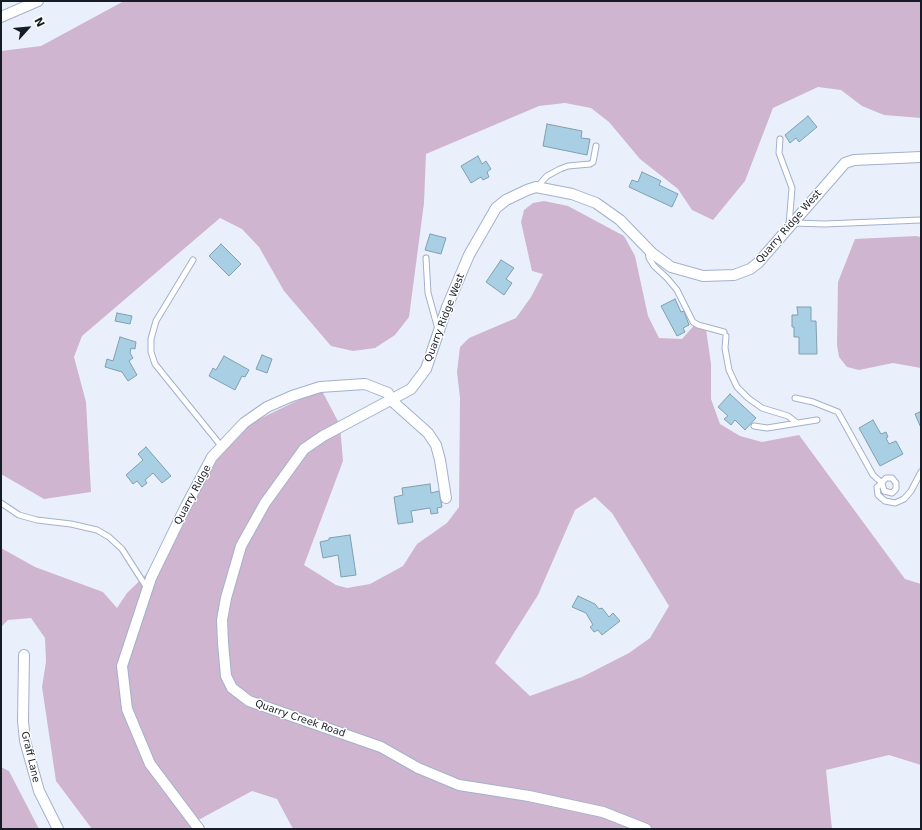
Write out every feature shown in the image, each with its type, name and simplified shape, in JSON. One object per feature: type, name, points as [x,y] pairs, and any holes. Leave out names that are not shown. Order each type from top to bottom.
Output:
[{"type":"street","points":[[1,17],[38,1]]},
{"type":"street","name":"Quarry Ridge West","points":[[392,400],[412,388],[426,368],[447,307],[469,255],[496,208],[517,194],[536,187],[572,194],[596,203],[620,220],[647,249],[671,267],[703,276],[734,275],[750,269],[758,263],[846,163],[860,159],[921,157]]},
{"type":"street","name":"Quarry Ridge","points":[[199,829],[150,764],[127,709],[122,666],[148,589],[186,506],[212,457],[244,423],[267,407],[292,396],[320,387],[365,384],[388,393],[392,400],[428,433],[436,445],[443,474],[446,498]]},
{"type":"street","name":"Quarry Creek Road","points":[[392,400],[323,436],[304,449],[265,503],[241,546],[226,598],[222,620],[226,676],[232,688],[249,702],[381,748],[418,768],[460,785],[529,796],[603,812],[646,829]]},
{"type":"street","name":"Graff Lane","points":[[24,655],[23,721],[25,741],[39,791],[58,829]]},
{"type":"lane","points":[[780,139],[779,153],[792,188],[790,225],[921,220]]},
{"type":"lane","points":[[536,187],[547,176],[560,169],[593,162],[596,146]]},
{"type":"lane","points":[[647,249],[649,258],[654,266],[668,278],[677,290],[693,322],[698,326],[725,334],[725,348],[728,363],[737,387],[748,398],[762,408],[788,416],[797,424]]},
{"type":"lane","points":[[426,258],[428,293],[439,332]]},
{"type":"lane","points":[[193,260],[156,321],[151,339],[151,352],[155,364],[222,447]]},
{"type":"lane","points":[[795,398],[813,402],[838,412],[873,475],[882,483],[877,487],[878,495],[885,501],[895,503],[907,496],[921,472]]},
{"type":"lane","points":[[754,426],[767,428],[817,420]]},
{"type":"lane","points":[[1,503],[19,515],[37,520],[71,524],[97,530],[109,537],[122,549],[148,589]]},
{"type":"shaded area","points":[[124,1],[921,1],[921,118],[884,115],[862,106],[841,90],[818,87],[773,108],[745,181],[713,220],[692,210],[678,189],[640,159],[609,122],[591,108],[565,103],[539,106],[426,154],[424,203],[409,317],[395,335],[375,348],[353,351],[331,346],[284,291],[259,247],[242,229],[220,218],[82,336],[74,357],[86,402],[91,492],[44,499],[1,474],[1,51],[41,46]]},
{"type":"shaded area","points":[[544,201],[568,206],[624,236],[635,256],[648,316],[659,338],[682,339],[698,321],[706,329],[711,364],[711,399],[720,424],[740,436],[762,442],[799,435],[905,579],[921,584],[921,765],[889,755],[826,770],[832,829],[293,829],[277,799],[252,791],[191,824],[191,829],[92,829],[56,781],[42,687],[46,662],[45,638],[31,618],[8,620],[1,627],[1,548],[35,567],[103,592],[117,608],[127,593],[159,562],[233,432],[321,389],[340,425],[343,461],[304,565],[336,585],[347,588],[370,584],[403,566],[417,544],[447,523],[459,507],[460,398],[457,372],[460,347],[469,338],[516,318],[531,297],[543,274],[532,271],[521,222],[524,210],[533,203]],"holes":[[[595,497],[612,513],[669,606],[650,638],[629,653],[582,677],[530,696],[495,663],[538,595],[575,510]]]},
{"type":"shaded area","points":[[921,237],[921,368],[893,363],[859,370],[847,367],[839,357],[837,345],[838,282],[855,239]]},
{"type":"shaded area","points":[[1,767],[9,771],[39,829],[1,829]]},
{"type":"building","points":[[808,116],[817,127],[799,142],[796,138],[790,143],[785,135]]},
{"type":"building","points":[[547,124],[582,131],[581,138],[590,139],[587,155],[543,146]]},
{"type":"building","points":[[478,156],[482,164],[486,161],[491,169],[487,172],[489,177],[483,180],[481,177],[471,183],[461,166]]},
{"type":"building","points":[[642,172],[661,181],[659,185],[678,194],[672,207],[629,187],[632,180],[638,182]]},
{"type":"building","points":[[430,234],[446,238],[441,254],[425,250]]},
{"type":"building","points":[[221,244],[241,264],[229,276],[209,256]]},
{"type":"building","points":[[501,260],[514,268],[506,279],[512,283],[504,295],[486,282]]},
{"type":"building","points":[[675,299],[681,312],[684,311],[689,325],[683,328],[685,332],[677,336],[661,306]]},
{"type":"building","points":[[797,307],[811,307],[811,321],[816,321],[817,354],[799,354],[799,337],[794,337],[794,327],[792,327],[792,315],[798,315]]},
{"type":"building","points":[[117,313],[132,316],[130,324],[115,321]]},
{"type":"building","points":[[120,337],[136,342],[135,349],[131,348],[130,353],[133,358],[129,361],[137,375],[128,381],[122,372],[105,367],[107,359],[113,361]]},
{"type":"building","points":[[262,355],[272,359],[267,373],[256,369]]},
{"type":"building","points":[[224,356],[249,370],[245,377],[242,376],[235,390],[209,376],[213,368],[216,370]]},
{"type":"building","points":[[730,394],[756,418],[745,430],[735,420],[731,425],[724,419],[728,416],[718,407]]},
{"type":"building","points":[[920,412],[921,415],[921,428],[915,414]]},
{"type":"building","points":[[873,420],[881,434],[886,432],[888,437],[886,438],[889,444],[896,441],[903,454],[880,466],[859,428]]},
{"type":"building","points":[[146,447],[171,476],[162,483],[153,473],[145,480],[147,483],[142,487],[137,481],[133,484],[126,475],[143,460],[138,454]]},
{"type":"building","points":[[430,484],[431,493],[439,491],[442,507],[437,508],[438,513],[431,514],[430,508],[411,511],[413,522],[398,524],[394,497],[403,495],[402,488]]},
{"type":"building","points":[[350,535],[356,575],[341,577],[338,555],[323,558],[320,542],[329,540],[329,538]]},
{"type":"building","points":[[578,596],[595,604],[599,609],[602,608],[609,617],[613,613],[620,621],[602,635],[598,630],[594,632],[590,627],[593,625],[586,613],[572,607]]}]
